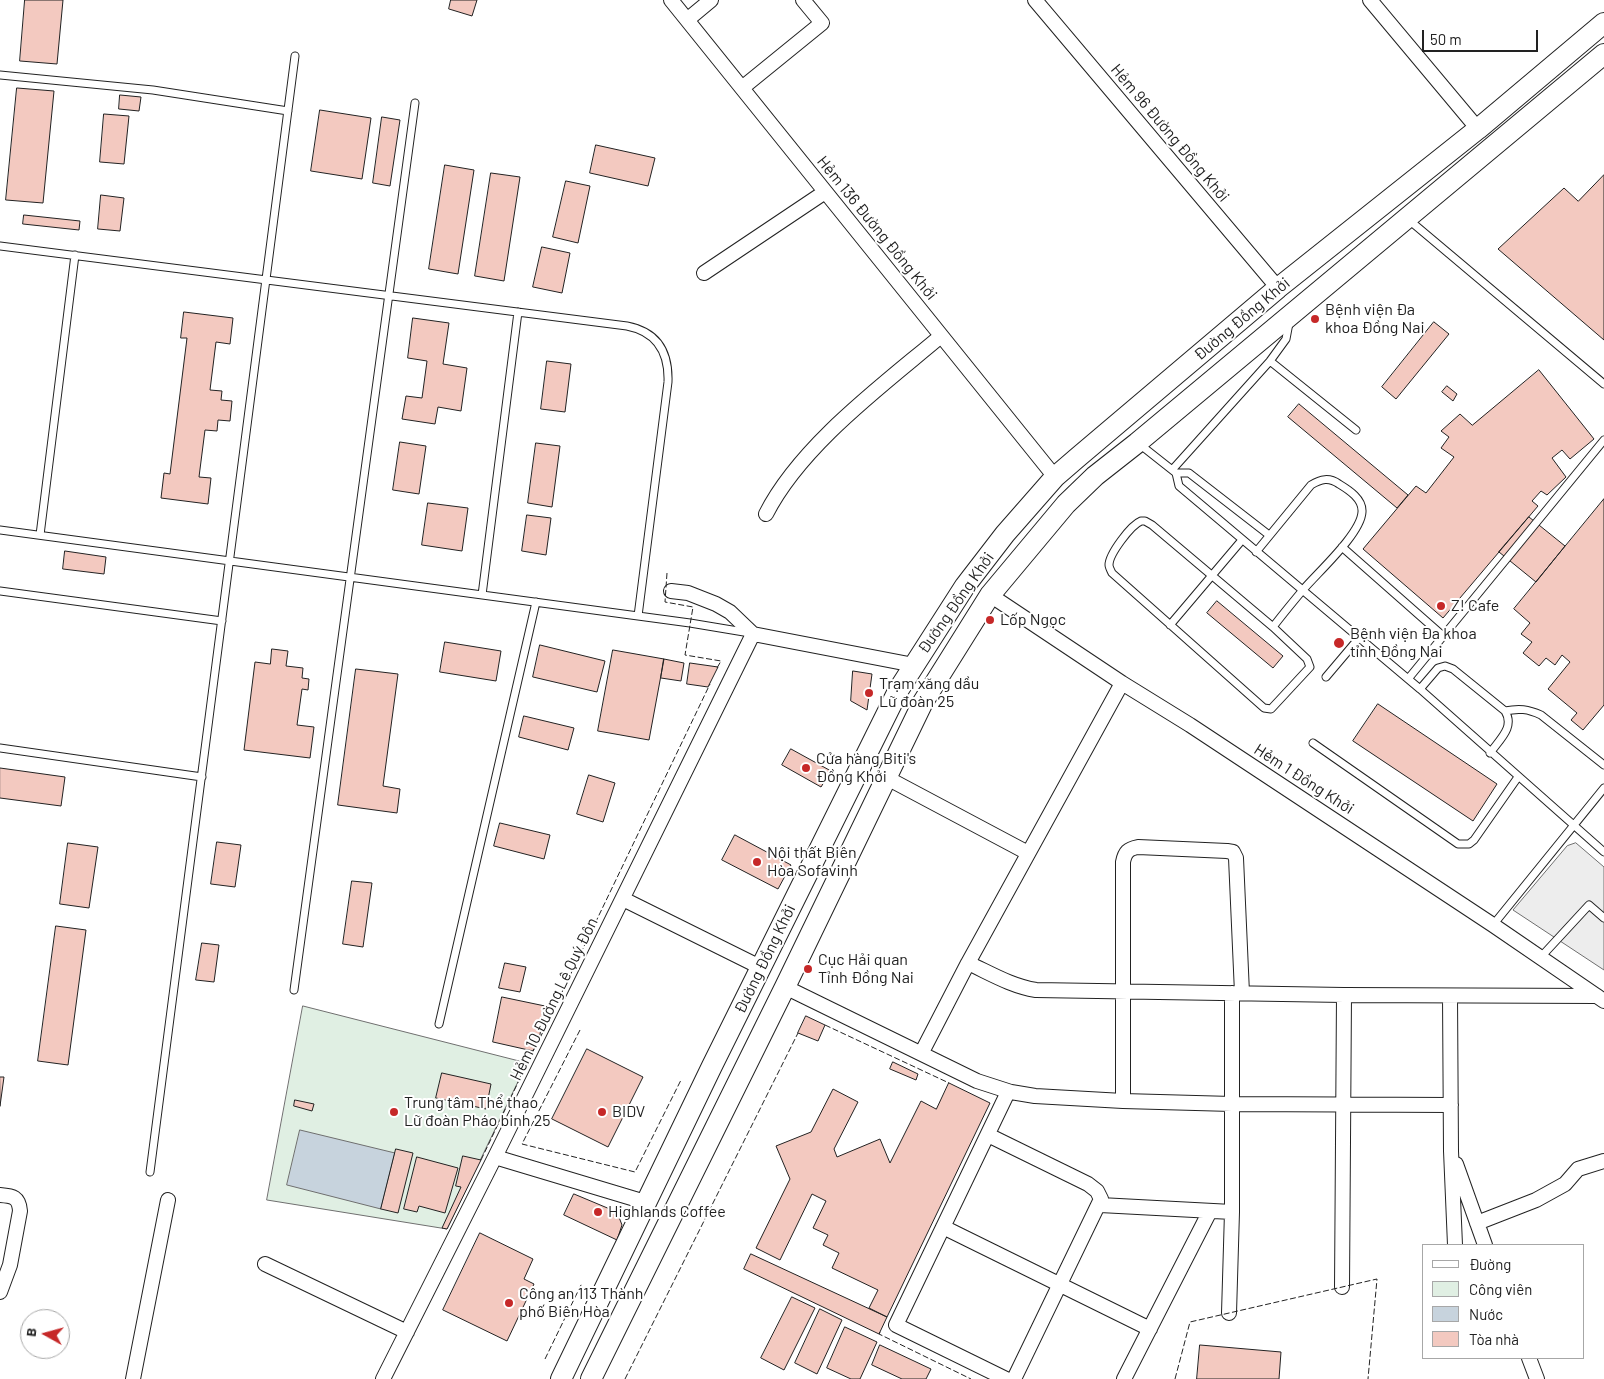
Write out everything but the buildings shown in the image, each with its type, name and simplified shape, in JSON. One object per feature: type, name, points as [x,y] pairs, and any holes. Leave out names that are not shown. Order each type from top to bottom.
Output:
[{"type":"main road","name":"Đường Đồng Khởi","points":[[561,1379],[705,1079],[899,689],[965,586],[1005,534],[1055,477],[1278,288],[1478,129],[1604,23]]},
{"type":"main road","name":"Đường Đồng Khởi","points":[[591,1379],[785,987],[923,702],[990,596],[1066,504],[1095,476],[1604,54]]},
{"type":"main road","points":[[1478,129],[1491,149]]},
{"type":"main road","points":[[914,665],[939,677]]},
{"type":"main road","points":[[705,1079],[733,1092]]},
{"type":"street","name":"Hẻm 136 Đường Đồng Khởi","points":[[671,0],[1055,477]]},
{"type":"street","points":[[687,20],[711,0]]},
{"type":"street","points":[[742,88],[822,24],[803,0]]},
{"type":"street","name":"Hẻm 96 Đường Đồng Khởi","points":[[1035,0],[1278,288]]},
{"type":"street","points":[[1370,0],[1478,129]]},
{"type":"street","points":[[704,273],[825,192]]},
{"type":"street","points":[[766,514],[775,496],[800,465],[848,414],[941,336]]},
{"type":"street","points":[[672,591],[688,593],[716,604],[730,612],[753,634],[914,665]]},
{"type":"street","name":"Hẻm 1 Đồng Khởi","points":[[990,596],[1122,683],[1190,725],[1493,925],[1600,999]]},
{"type":"street","name":"Hẻm 10 Đường Lê Quý Đôn","points":[[383,1379],[495,1157],[753,634]]},
{"type":"street","points":[[922,1052],[968,962],[1122,683]]},
{"type":"street","points":[[887,778],[1028,853]]},
{"type":"street","points":[[1123,1101],[1123,862],[1125,853],[1129,848],[1138,846],[1233,852],[1236,858],[1237,993],[1232,1104],[1230,1313]]},
{"type":"street","points":[[623,899],[760,967]]},
{"type":"street","points":[[968,962],[1021,987],[1036,990],[1123,993],[1600,999]]},
{"type":"street","points":[[785,987],[977,1080],[1008,1092],[1035,1096],[1123,1101],[1232,1104],[1451,1105]]},
{"type":"street","points":[[1342,1287],[1344,995]]},
{"type":"street","points":[[1450,996],[1451,1151],[1455,1244]]},
{"type":"street","points":[[1006,1379],[896,1325],[1008,1092]]},
{"type":"street","points":[[988,1135],[1088,1184],[1100,1194],[1102,1199],[1014,1379]]},
{"type":"street","points":[[1451,1151],[1485,1244]]},
{"type":"street","points":[[495,1157],[645,1202]]},
{"type":"street","points":[[1477,1223],[1536,1200],[1565,1184],[1578,1169],[1604,1161]]},
{"type":"street","points":[[0,1194],[14,1198],[20,1204],[10,1265],[0,1292]]},
{"type":"street","points":[[133,1379],[168,1200]]},
{"type":"street","points":[[1100,1205],[1232,1212]]},
{"type":"street","points":[[1124,1379],[1210,1211]]},
{"type":"street","points":[[943,1228],[1150,1330]]},
{"type":"street","points":[[264,1264],[407,1332]]},
{"type":"street","points":[[1528,1359],[1537,1379]]},
{"type":"lane","points":[[150,1172],[295,56]]},
{"type":"lane","points":[[0,75],[153,90],[288,111]]},
{"type":"lane","points":[[294,990],[415,103]]},
{"type":"lane","points":[[1407,218],[1604,384]]},
{"type":"lane","points":[[0,246],[636,328],[652,337],[663,351],[668,369],[668,382],[638,616]]},
{"type":"lane","points":[[40,535],[75,255]]},
{"type":"lane","points":[[482,595],[518,312]]},
{"type":"lane","points":[[1174,472],[1270,361],[1286,339],[1292,314]]},
{"type":"lane","points":[[1270,361],[1356,430]]},
{"type":"lane","points":[[1408,679],[1604,440]]},
{"type":"lane","points":[[1137,443],[1174,472],[1189,474],[1269,535]]},
{"type":"lane","points":[[1174,472],[1179,486],[1420,689],[1604,852]]},
{"type":"lane","points":[[1256,552],[1311,485],[1316,482],[1329,479],[1358,498],[1362,512],[1360,520],[1342,547],[1302,591],[1273,627]]},
{"type":"lane","points":[[1145,521],[1152,525],[1273,627],[1307,659],[1310,667],[1271,709],[1264,708],[1170,625],[1112,573],[1109,566],[1117,547],[1136,523],[1145,521]]},
{"type":"lane","points":[[0,530],[638,616],[753,634]]},
{"type":"lane","points":[[1170,625],[1242,540]]},
{"type":"lane","points":[[1342,547],[1443,636]]},
{"type":"lane","points":[[0,591],[222,621]]},
{"type":"lane","points":[[438,1024],[536,602]]},
{"type":"lane","points":[[1326,677],[1359,638]]},
{"type":"lane","points":[[1420,689],[1438,668],[1445,666],[1453,669],[1505,711],[1509,717],[1508,728],[1490,752]]},
{"type":"lane","points":[[1505,711],[1517,708],[1530,710],[1541,715],[1604,766]]},
{"type":"lane","points":[[1313,743],[1458,844],[1469,844],[1474,840],[1518,777]]},
{"type":"lane","points":[[0,748],[202,777]]},
{"type":"lane","points":[[1493,925],[1604,788]]},
{"type":"lane","points":[[1540,958],[1589,905],[1604,918]]},
{"type":"green space","name":"Trung tâm Thể thao Lữ đoàn Pháo binh 25","points":[[303,1006],[527,1063],[447,1229],[267,1200]]},
{"type":"shaded area","points":[[1576,843],[1604,867],[1604,970],[1513,910],[1567,846]]},
{"type":"water","points":[[300,1130],[395,1153],[381,1209],[287,1185]]},
{"type":"fence","points":[[667,573],[665,602],[693,607],[685,655],[721,661],[717,668]]},
{"type":"fence","points":[[540,1038],[710,684]]},
{"type":"fence","points":[[825,1025],[949,1083]]},
{"type":"fence","points":[[580,1030],[522,1144],[635,1172],[681,1080]]},
{"type":"fence","points":[[625,1379],[798,1033]]},
{"type":"fence","points":[[481,1160],[534,1049]]},
{"type":"fence","points":[[1175,1379],[1190,1322],[1377,1279],[1368,1379]]},
{"type":"fence","points":[[545,1359],[582,1283]]},
{"type":"fence","points":[[880,1332],[879,1334],[971,1379]]},
{"type":"place","name":"Bệnh viện Đa khoa Đồng Nai","points":[[1315,319]]},
{"type":"place","name":"Z! Cafe","points":[[1441,606]]},
{"type":"place","name":"Lốp Ngọc","points":[[990,620]]},
{"type":"place","name":"Bệnh viện Đa khoa tỉnh Đồng Nai","points":[[1339,643]]},
{"type":"place","name":"Trạm xăng dầu Lữ đoàn 25","points":[[869,693]]},
{"type":"place","name":"Cửa hàng Biti's Đồng Khởi","points":[[806,768]]},
{"type":"place","name":"Nội thất Biên Hòa Sofavinh","points":[[757,862]]},
{"type":"place","name":"Cục Hải quan Tỉnh Đồng Nai","points":[[808,969]]},
{"type":"place","name":"Trung tâm Thể thao Lữ đoàn Pháo binh 25","points":[[394,1112]]},
{"type":"place","name":"BIDV","points":[[602,1112]]},
{"type":"place","name":"Highlands Coffee","points":[[598,1212]]},
{"type":"place","name":"Công an 113 Thành phố Biên Hòa","points":[[509,1303]]}]
